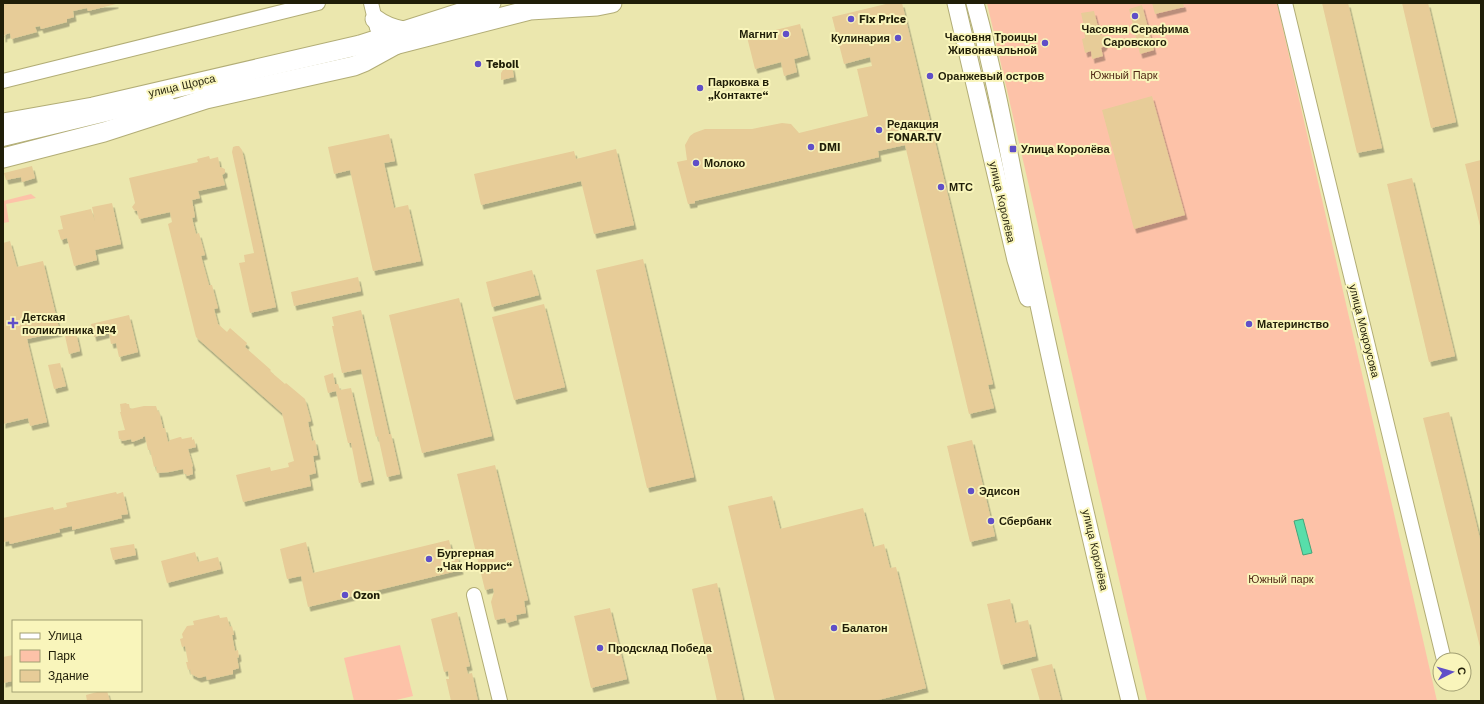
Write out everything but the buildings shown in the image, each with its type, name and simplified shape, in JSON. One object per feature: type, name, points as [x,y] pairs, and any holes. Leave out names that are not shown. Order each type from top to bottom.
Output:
[{"type":"main road","points":[[389,41],[491,3]]},
{"type":"main road","points":[[530,10],[597,6],[612,3]]},
{"type":"main road","name":"улица Щорса","points":[[3,123],[93,107],[360,45],[389,41],[530,10]]},
{"type":"main road","points":[[373,11],[382,24],[392,29],[389,41]]},
{"type":"main road","name":"улица Щорса","points":[[3,158],[104,132],[206,99],[354,66],[389,41]]},
{"type":"street","points":[[3,81],[318,3]]},
{"type":"street","name":"улица Щорса","points":[[530,10],[558,3]]},
{"type":"street","name":"улица Королёва","points":[[956,3],[1016,260],[1059,398]]},
{"type":"street","name":"улица Королёва","points":[[975,3],[983,30],[1059,398],[1130,701]]},
{"type":"street","name":"улица Мокроусова","points":[[1285,3],[1442,652]]},
{"type":"street","points":[[373,11],[389,41]]},
{"type":"street","name":"улица Щорса","points":[[3,137],[119,111],[206,99]]},
{"type":"street","points":[[3,137],[93,107]]},
{"type":"street","points":[[474,595],[500,701]]},
{"type":"green space","name":"Южный парк","points":[[987,3],[1277,3],[1432,679],[1432,692],[1435,692],[1437,701],[1147,701]]},
{"type":"green space","points":[[31,194],[36,198],[6,204],[9,222],[3,223],[3,201]]},
{"type":"green space","points":[[400,645],[413,696],[392,701],[354,701],[344,658]]},
{"type":"shaded area","points":[[1303,519],[1312,553],[1303,555],[1294,521]]},
{"type":"place","name":"Часовня Серафима Саровского","points":[[1135,16]]},
{"type":"place","name":"Fix Price","points":[[851,19]]},
{"type":"place","name":"Магнит","points":[[786,34]]},
{"type":"place","name":"Кулинария","points":[[898,38]]},
{"type":"place","name":"Часовня Троицы Живоначальной","points":[[1045,43]]},
{"type":"place","name":"Teboil","points":[[478,64]]},
{"type":"place","name":"Оранжевый остров","points":[[930,76]]},
{"type":"place","name":"Парковка в „Контакте“","points":[[700,88]]},
{"type":"place","name":"Редакция FONAR.TV","points":[[879,130]]},
{"type":"place","name":"DMI","points":[[811,147]]},
{"type":"place","name":"Улица Королёва","points":[[1013,149]]},
{"type":"place","name":"Молоко","points":[[696,163]]},
{"type":"place","name":"МТС","points":[[941,187]]},
{"type":"place","name":"Детская поликлиника №4","points":[[13,323]]},
{"type":"place","name":"Материнство","points":[[1249,324]]},
{"type":"place","name":"Эдисон","points":[[971,491]]},
{"type":"place","name":"Сбербанк","points":[[991,521]]},
{"type":"place","name":"Бургерная „Чак Норрис“","points":[[429,559]]},
{"type":"place","name":"Ozon","points":[[345,595]]},
{"type":"place","name":"Балатон","points":[[834,628]]},
{"type":"place","name":"Продсклад Победа","points":[[600,648]]},
{"type":"park label","name":"Южный Парк","points":[[1124,75]]}]
